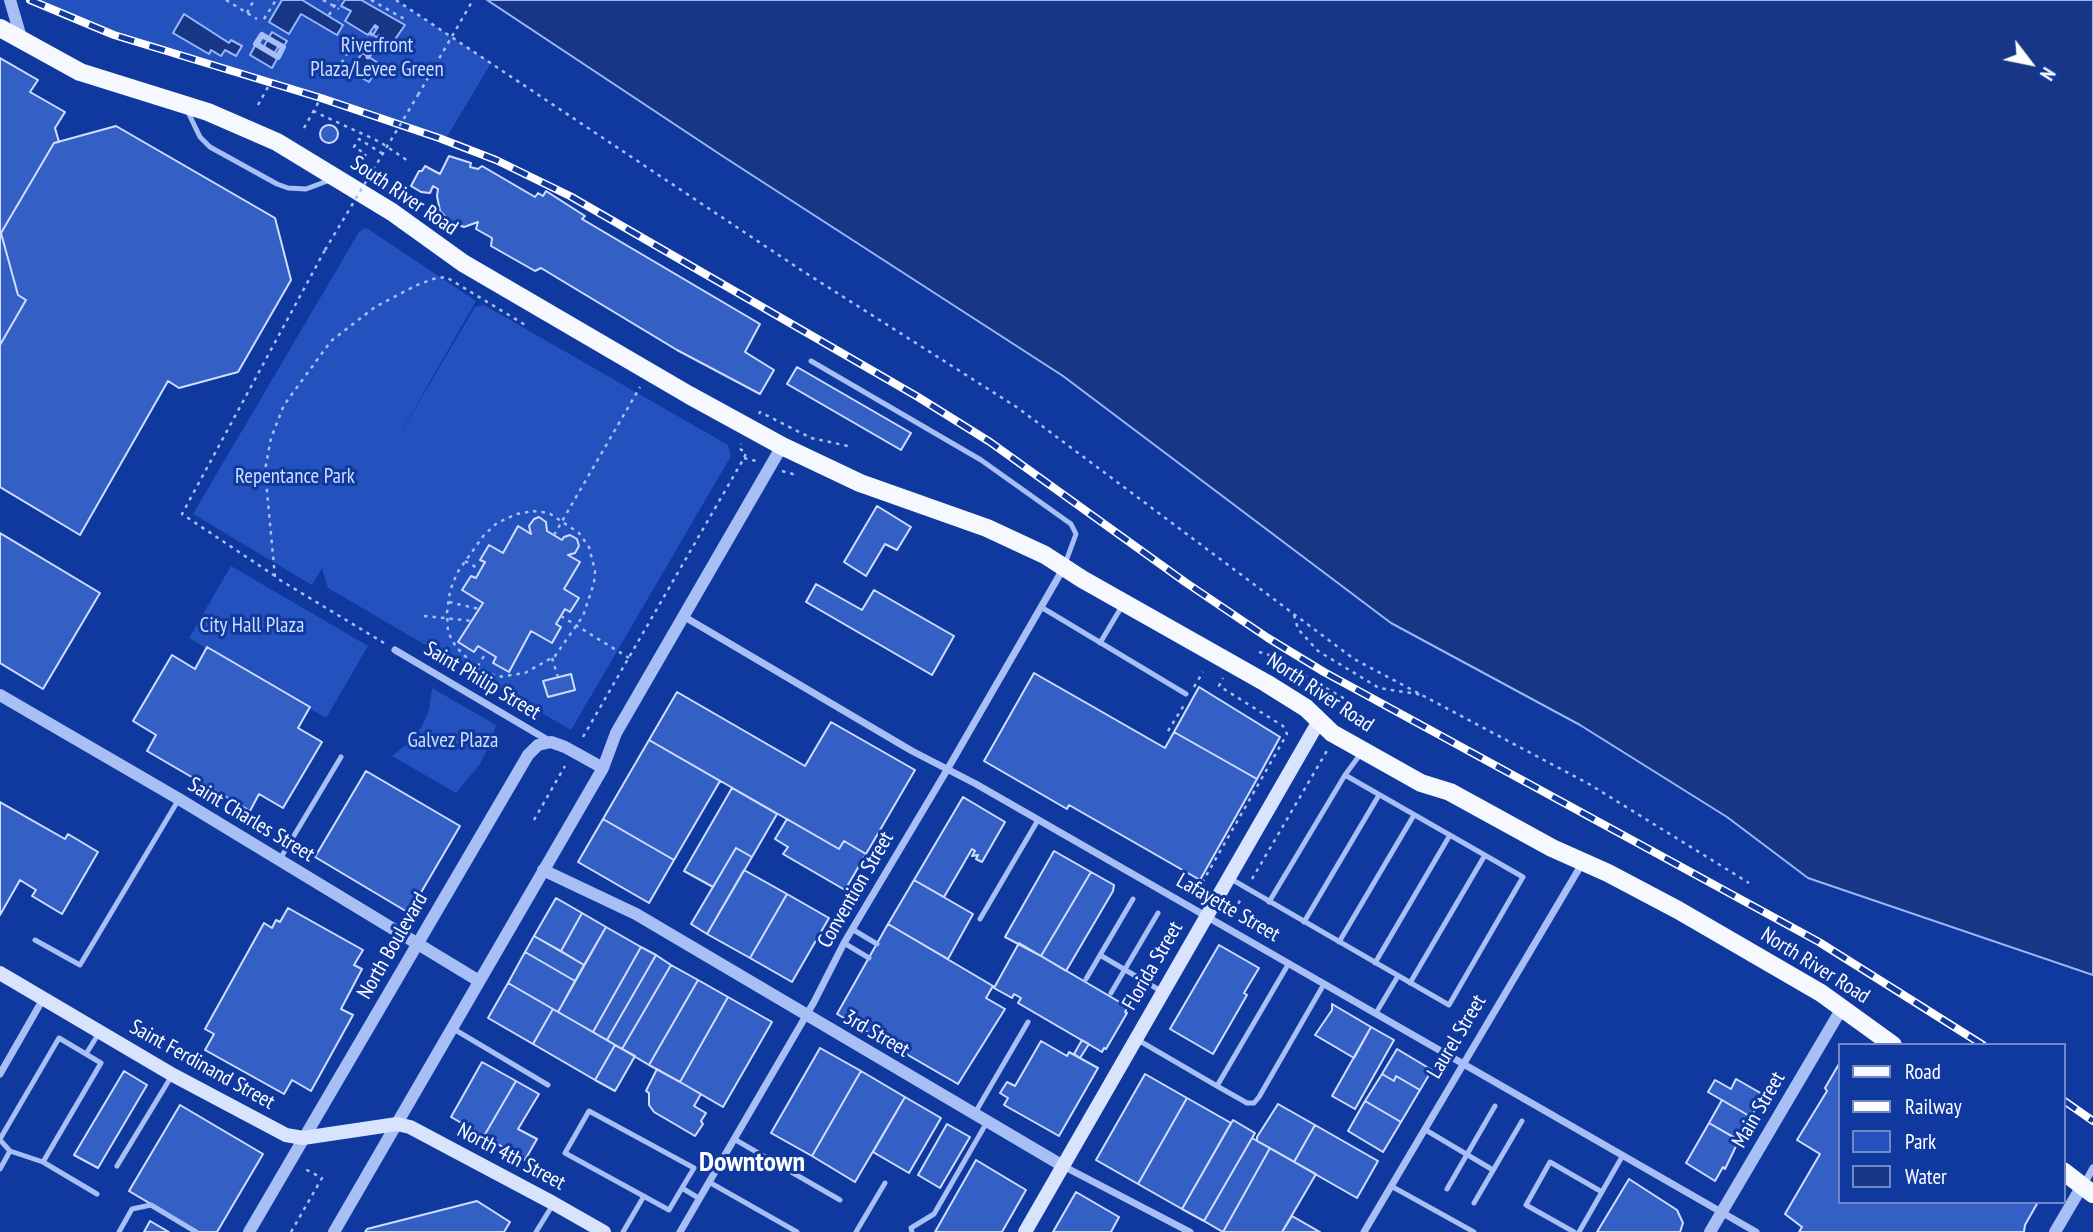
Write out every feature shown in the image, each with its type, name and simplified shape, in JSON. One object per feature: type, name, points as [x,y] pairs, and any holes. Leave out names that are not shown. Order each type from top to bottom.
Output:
[{"type":"main road","name":"South River Road","points":[[0,29],[54,60],[90,76],[185,104],[251,130],[336,177],[392,212],[463,263],[782,446]]},
{"type":"main road","name":"North River Road","points":[[782,446],[860,483],[996,531],[1064,567],[1306,708],[1332,733],[1363,751],[1421,783],[1450,792],[1740,945],[1842,1008],[1889,1043]]},
{"type":"main road","name":"Florida Street","points":[[1025,1232],[1319,721]]},
{"type":"main road","name":"Saint Ferdinand Street","points":[[0,973],[173,1075],[286,1135],[303,1138],[397,1124]]},
{"type":"main road","name":"North 4th Street","points":[[397,1124],[410,1128],[554,1203],[604,1232]]},
{"type":"main road","points":[[2065,1173],[2088,1190]]},
{"type":"street","points":[[10,0],[22,41]]},
{"type":"street","points":[[334,1232],[603,768],[616,733],[782,446]]},
{"type":"street","name":"Convention Street","points":[[680,1232],[806,1015],[852,929],[1064,567]]},
{"type":"street","name":"Lafayette Street","points":[[683,616],[947,770],[1463,1062],[1756,1232]]},
{"type":"street","name":"Saint Philip Street","points":[[395,650],[551,742]]},
{"type":"street","name":"Saint Charles Street","points":[[0,695],[179,799],[479,981]]},
{"type":"street","points":[[551,742],[603,768]]},
{"type":"street","name":"North Boulevard","points":[[249,1232],[528,755],[538,745],[551,742]]},
{"type":"street","name":"Laurel Street","points":[[1364,1232],[1583,862]]},
{"type":"street","name":"3rd Street","points":[[542,870],[636,914],[1063,1166],[1189,1232]]},
{"type":"street","points":[[0,1074],[43,998]]},
{"type":"street","name":"Main Street","points":[[1710,1232],[1842,1008]]},
{"type":"street","points":[[2055,1232],[2088,1190],[2093,1168]]},
{"type":"lane","points":[[185,104],[200,137],[210,147],[277,184],[306,189],[336,177]]},
{"type":"lane","points":[[811,361],[990,466],[1071,524],[1076,534],[1064,567]]},
{"type":"lane","points":[[1100,643],[1124,603]]},
{"type":"lane","points":[[1041,607],[1186,694]]},
{"type":"lane","points":[[1269,902],[1345,775],[1363,751]]},
{"type":"lane","points":[[279,859],[341,757]]},
{"type":"lane","points":[[1229,877],[1449,1005],[1523,877],[1345,775]]},
{"type":"lane","points":[[1304,922],[1379,795]]},
{"type":"lane","points":[[35,940],[80,965],[179,799]]},
{"type":"lane","points":[[1339,942],[1414,815]]},
{"type":"lane","points":[[981,919],[1038,820]]},
{"type":"lane","points":[[1375,963],[1450,835]]},
{"type":"lane","points":[[1410,983],[1485,855]]},
{"type":"lane","points":[[1086,979],[1133,898]]},
{"type":"lane","points":[[1111,993],[1158,913]]},
{"type":"lane","points":[[852,929],[877,944]]},
{"type":"lane","points":[[844,943],[869,958]]},
{"type":"lane","points":[[1100,955],[1163,992]]},
{"type":"lane","points":[[1217,1086],[1289,963]]},
{"type":"lane","points":[[1376,1013],[1398,976]]},
{"type":"lane","points":[[1135,1038],[1251,1104],[1257,1101],[1324,984]]},
{"type":"lane","points":[[975,1114],[1028,1022]]},
{"type":"lane","points":[[452,1028],[548,1085]]},
{"type":"lane","points":[[86,1054],[100,1031]]},
{"type":"lane","points":[[43,1162],[101,1063],[59,1038],[0,1140],[10,1151],[43,1162],[97,1194]]},
{"type":"lane","points":[[117,1166],[173,1075]]},
{"type":"lane","points":[[1447,1189],[1495,1106]]},
{"type":"lane","points":[[589,1111],[694,1168],[682,1188],[669,1210],[565,1153],[589,1111]]},
{"type":"lane","points":[[1474,1203],[1522,1121]]},
{"type":"lane","points":[[912,1230],[934,1214],[987,1122]]},
{"type":"lane","points":[[1424,1129],[1493,1170]]},
{"type":"lane","points":[[734,1139],[840,1200]]},
{"type":"lane","points":[[0,1169],[10,1151]]},
{"type":"lane","points":[[1579,1232],[1623,1155]]},
{"type":"lane","points":[[1574,1232],[1526,1205],[1550,1162],[1602,1192]]},
{"type":"lane","points":[[709,1182],[797,1232]]},
{"type":"lane","points":[[856,1232],[885,1183]]},
{"type":"lane","points":[[1391,1186],[1474,1232]]},
{"type":"lane","points":[[682,1188],[699,1199]]},
{"type":"lane","points":[[623,1232],[644,1196]]},
{"type":"lane","points":[[536,1232],[554,1203]]},
{"type":"lane","points":[[119,1232],[132,1209],[151,1205],[196,1232]]},
{"type":"path","points":[[226,0],[257,19]]},
{"type":"path","points":[[247,13],[254,0]]},
{"type":"path","points":[[264,19],[275,0]]},
{"type":"path","points":[[323,0],[339,9]]},
{"type":"path","points":[[329,15],[338,0]]},
{"type":"path","points":[[371,0],[408,21]]},
{"type":"path","points":[[396,0],[802,270],[1018,408],[1354,659],[1579,779],[1749,883]]},
{"type":"path","points":[[395,650],[275,577],[182,514],[325,250],[473,0]]},
{"type":"path","points":[[366,43],[376,26]]},
{"type":"path","points":[[337,70],[356,38],[386,54]]},
{"type":"path","points":[[258,104],[273,78]]},
{"type":"path","points":[[304,128],[322,96]]},
{"type":"path","points":[[313,111],[380,142],[408,161]]},
{"type":"path","points":[[364,157],[366,154],[354,147],[359,139],[383,154]]},
{"type":"path","points":[[275,577],[265,470],[271,438],[284,405],[331,341],[375,307],[417,285],[446,277],[527,326]]},
{"type":"path","points":[[554,535],[649,372]]},
{"type":"path","points":[[760,412],[811,438],[848,446]]},
{"type":"path","points":[[583,737],[747,453],[739,449]]},
{"type":"path","points":[[744,458],[753,460]]},
{"type":"path","points":[[533,510],[549,513],[579,533],[589,547],[595,571],[589,600],[577,626],[552,658],[525,673],[498,677],[477,668],[456,648],[448,632],[449,602],[457,573],[464,561],[497,523],[517,513],[533,510]]},
{"type":"path","points":[[464,561],[481,570]]},
{"type":"path","points":[[449,602],[479,609]]},
{"type":"path","points":[[1294,614],[1298,629],[1318,652],[1379,688],[1425,695]]},
{"type":"path","points":[[424,616],[473,621]]},
{"type":"path","points":[[561,616],[629,658]]},
{"type":"path","points":[[464,690],[487,651]]},
{"type":"path","points":[[1259,652],[1267,654],[1318,688],[1324,687],[1350,702],[1345,710]]},
{"type":"path","points":[[552,658],[558,677]]},
{"type":"path","points":[[1198,890],[1288,730],[1219,686],[1232,663]]},
{"type":"path","points":[[534,820],[565,766]]},
{"type":"path","points":[[291,1232],[322,1178],[297,1164]]},
{"type":"green space","name":"Riverfront Plaza/Levee Green","points":[[41,0],[395,0],[491,63],[445,140],[114,35],[42,6]]},
{"type":"green space","name":"Repentance Park","points":[[364,228],[476,301],[393,446],[475,307],[484,305],[728,445],[731,456],[571,730],[328,588],[322,568],[312,585],[193,514],[359,232]]},
{"type":"green space","name":"City Hall Plaza","points":[[231,566],[368,646],[326,718],[189,638]]},
{"type":"green space","name":"Galvez Plaza","points":[[432,688],[496,725],[480,764],[456,793],[392,756],[411,741],[422,726],[429,710]]},
{"type":"water","points":[[282,0],[302,0],[343,25],[337,35],[301,14],[289,34],[269,22]]},
{"type":"water","points":[[345,0],[361,0],[405,25],[391,45],[373,35],[378,27],[375,25],[368,35],[345,21],[351,11],[341,6]]},
{"type":"water","points":[[487,0],[2093,0],[2093,975],[1808,878],[1727,817],[1580,725],[1391,623],[1063,376]]},
{"type":"water","points":[[184,14],[229,43],[231,40],[242,46],[236,56],[225,50],[221,56],[211,50],[209,54],[173,33]]},
{"type":"water","points":[[272,32],[287,41],[283,47],[279,45],[274,54],[278,57],[272,68],[250,55],[256,44],[263,48]]},
{"type":"water","points":[[362,53],[380,64],[369,82],[351,72]]},
{"type":"building","points":[[0,58],[38,80],[30,92],[65,112],[55,128],[59,142],[54,143],[1,233],[18,295],[26,300],[0,345]]},
{"type":"building","points":[[329,125],[335,128],[338,134],[335,140],[329,143],[323,140],[320,134],[323,128]]},
{"type":"building","points":[[116,126],[275,218],[291,280],[238,372],[179,388],[168,381],[80,535],[0,487],[0,345],[26,300],[18,295],[1,233],[54,143]]},
{"type":"building","points":[[449,156],[471,163],[470,167],[478,169],[482,166],[535,197],[538,193],[543,196],[546,191],[585,216],[582,219],[760,324],[745,352],[774,370],[760,394],[677,350],[541,268],[535,271],[491,246],[492,238],[476,229],[478,222],[464,227],[450,222],[440,211],[438,189],[433,186],[430,193],[421,192],[411,186],[425,166],[440,174]]},
{"type":"building","points":[[797,367],[911,433],[901,450],[787,384]]},
{"type":"building","points":[[877,506],[911,527],[897,550],[885,544],[866,576],[844,562]]},
{"type":"building","points":[[539,517],[546,522],[547,531],[562,540],[570,535],[577,539],[579,546],[575,553],[568,555],[580,562],[564,589],[579,598],[570,612],[565,609],[556,624],[561,627],[552,643],[531,631],[509,672],[493,663],[496,657],[478,646],[474,652],[458,642],[483,603],[462,590],[471,576],[476,578],[485,562],[480,560],[489,545],[503,553],[518,526],[531,534],[529,526]]},
{"type":"building","points":[[0,533],[100,593],[43,689],[0,663]]},
{"type":"building","points":[[816,584],[862,610],[874,590],[954,636],[932,675],[806,602]]},
{"type":"building","points":[[207,647],[310,707],[298,728],[322,742],[283,808],[259,794],[250,811],[147,751],[156,735],[133,721],[172,655],[195,669]]},
{"type":"building","points":[[1034,673],[1165,748],[1174,732],[1257,779],[1200,880],[1069,805],[1067,809],[984,761]]},
{"type":"building","points":[[571,674],[575,690],[548,697],[543,681]]},
{"type":"building","points":[[1199,687],[1280,737],[1257,779],[1174,732]]},
{"type":"building","points":[[677,692],[805,766],[831,722],[915,770],[866,854],[844,841],[839,849],[649,740]]},
{"type":"building","points":[[649,740],[720,781],[674,860],[603,819]]},
{"type":"building","points":[[366,771],[460,826],[409,913],[315,857]]},
{"type":"building","points":[[732,788],[777,814],[752,857],[736,848],[713,887],[684,871]]},
{"type":"building","points":[[963,797],[1005,822],[982,862],[976,859],[978,855],[972,856],[975,851],[972,849],[944,897],[914,880]]},
{"type":"building","points":[[0,802],[65,839],[68,834],[98,852],[62,914],[32,896],[36,890],[20,880],[0,915]]},
{"type":"building","points":[[603,819],[674,860],[649,903],[578,862]]},
{"type":"building","points":[[787,819],[839,849],[844,841],[866,854],[845,890],[783,854],[788,847],[775,839]]},
{"type":"building","points":[[736,848],[752,857],[707,934],[691,924]]},
{"type":"building","points":[[1054,851],[1091,872],[1041,956],[1005,937]]},
{"type":"building","points":[[744,870],[787,894],[750,958],[707,934]]},
{"type":"building","points":[[1091,872],[1114,885],[1113,891],[1066,971],[1041,956]]},
{"type":"building","points":[[914,880],[973,914],[948,959],[888,924]]},
{"type":"building","points":[[787,894],[829,918],[792,982],[750,958]]},
{"type":"building","points":[[556,898],[582,913],[561,951],[534,936]]},
{"type":"building","points":[[288,908],[363,950],[354,965],[362,969],[341,1009],[353,1015],[311,1091],[292,1080],[284,1094],[205,1050],[214,1034],[205,1029],[264,923],[272,928],[276,920],[280,922]]},
{"type":"building","points":[[582,913],[606,927],[584,965],[561,951]]},
{"type":"building","points":[[888,924],[993,986],[986,998],[1005,1009],[958,1084],[837,1014]]},
{"type":"building","points":[[606,927],[641,947],[593,1032],[558,1012]]},
{"type":"building","points":[[534,936],[584,965],[575,981],[525,952]]},
{"type":"building","points":[[1019,943],[1128,1007],[1106,1049],[1102,1052],[1018,1003],[1021,998],[1014,994],[1012,998],[994,988]]},
{"type":"building","points":[[1219,945],[1259,968],[1244,993],[1247,995],[1213,1054],[1170,1029]]},
{"type":"building","points":[[641,947],[656,955],[607,1040],[593,1032]]},
{"type":"building","points":[[525,952],[575,981],[558,1012],[508,983]]},
{"type":"building","points":[[656,955],[671,965],[622,1049],[607,1040]]},
{"type":"building","points":[[671,965],[698,980],[649,1065],[622,1049]]},
{"type":"building","points":[[698,980],[728,997],[680,1082],[649,1065]]},
{"type":"building","points":[[508,983],[553,1009],[533,1044],[488,1018]]},
{"type":"building","points":[[728,997],[772,1022],[723,1107],[680,1082]]},
{"type":"building","points":[[1332,1004],[1371,1027],[1354,1058],[1315,1035],[1332,1010]]},
{"type":"building","points":[[553,1009],[615,1045],[595,1080],[533,1044]]},
{"type":"building","points":[[1371,1027],[1394,1040],[1355,1109],[1332,1096]]},
{"type":"building","points":[[1082,1040],[1089,1044],[1080,1058],[1074,1054]]},
{"type":"building","points":[[1041,1041],[1067,1056],[1069,1052],[1098,1068],[1059,1136],[1004,1105],[1008,1098],[1000,1093],[1007,1082],[1015,1086]]},
{"type":"building","points":[[615,1045],[635,1056],[615,1091],[595,1080]]},
{"type":"building","points":[[820,1048],[861,1071],[812,1156],[771,1133]]},
{"type":"building","points":[[1397,1049],[1432,1070],[1420,1090],[1396,1076],[1394,1081],[1382,1074]]},
{"type":"building","points":[[482,1062],[516,1081],[484,1136],[451,1117]]},
{"type":"building","points":[[1838,1066],[1838,1204],[2037,1204],[2024,1232],[1799,1232],[1802,1227],[1785,1214],[1820,1154],[1797,1140],[1827,1091],[1825,1088]]},
{"type":"building","points":[[657,1069],[701,1094],[694,1106],[706,1113],[695,1136],[654,1112],[649,1105],[649,1093],[646,1091]]},
{"type":"building","points":[[124,1071],[147,1085],[98,1168],[74,1155]]},
{"type":"building","points":[[861,1071],[905,1097],[855,1182],[812,1156]]},
{"type":"building","points":[[1145,1074],[1187,1098],[1138,1184],[1096,1160]]},
{"type":"building","points":[[1382,1074],[1394,1081],[1396,1076],[1420,1090],[1401,1122],[1365,1101]]},
{"type":"building","points":[[1736,1079],[1764,1095],[1751,1117],[1708,1092],[1715,1080],[1731,1089]]},
{"type":"building","points":[[516,1081],[539,1094],[518,1129],[537,1139],[525,1160],[484,1136]]},
{"type":"building","points":[[905,1097],[941,1118],[909,1173],[873,1152]]},
{"type":"building","points":[[1187,1098],[1231,1123],[1182,1209],[1138,1184]]},
{"type":"building","points":[[1722,1100],[1751,1117],[1738,1140],[1709,1123]]},
{"type":"building","points":[[1365,1101],[1401,1122],[1383,1152],[1348,1131]]},
{"type":"building","points":[[1278,1104],[1315,1125],[1294,1162],[1257,1141]]},
{"type":"building","points":[[180,1105],[263,1154],[217,1232],[198,1232],[129,1191]]},
{"type":"building","points":[[1233,1120],[1255,1133],[1204,1221],[1182,1209]]},
{"type":"building","points":[[1709,1123],[1739,1140],[1725,1169],[1723,1167],[1715,1181],[1686,1163]]},
{"type":"building","points":[[947,1124],[970,1137],[940,1188],[918,1175]]},
{"type":"building","points":[[1315,1125],[1378,1161],[1357,1198],[1294,1162]]},
{"type":"building","points":[[1252,1138],[1270,1148],[1223,1232],[1204,1221]]},
{"type":"building","points":[[1270,1148],[1316,1174],[1282,1232],[1223,1232]]},
{"type":"building","points":[[976,1160],[1026,1190],[1002,1232],[935,1232]]},
{"type":"building","points":[[1629,1179],[1677,1210],[1683,1223],[1680,1232],[1597,1232]]},
{"type":"building","points":[[1076,1192],[1119,1217],[1111,1232],[1053,1232]]},
{"type":"building","points":[[477,1201],[510,1222],[504,1232],[365,1232],[367,1229]]},
{"type":"building","points":[[1292,1216],[1320,1232],[1282,1232]]},
{"type":"building","points":[[150,1221],[169,1232],[144,1232]]},
{"type":"waterway","points":[[368,57],[379,37]]},
{"type":"railway","points":[[30,0],[114,35],[321,98],[439,138],[496,160],[570,196],[918,397],[990,442],[1185,582],[1324,672],[1819,942],[1980,1043]]},
{"type":"railway","points":[[2065,1101],[2093,1121]]},
{"type":"district","name":"Downtown","points":[[752,1163]]}]
